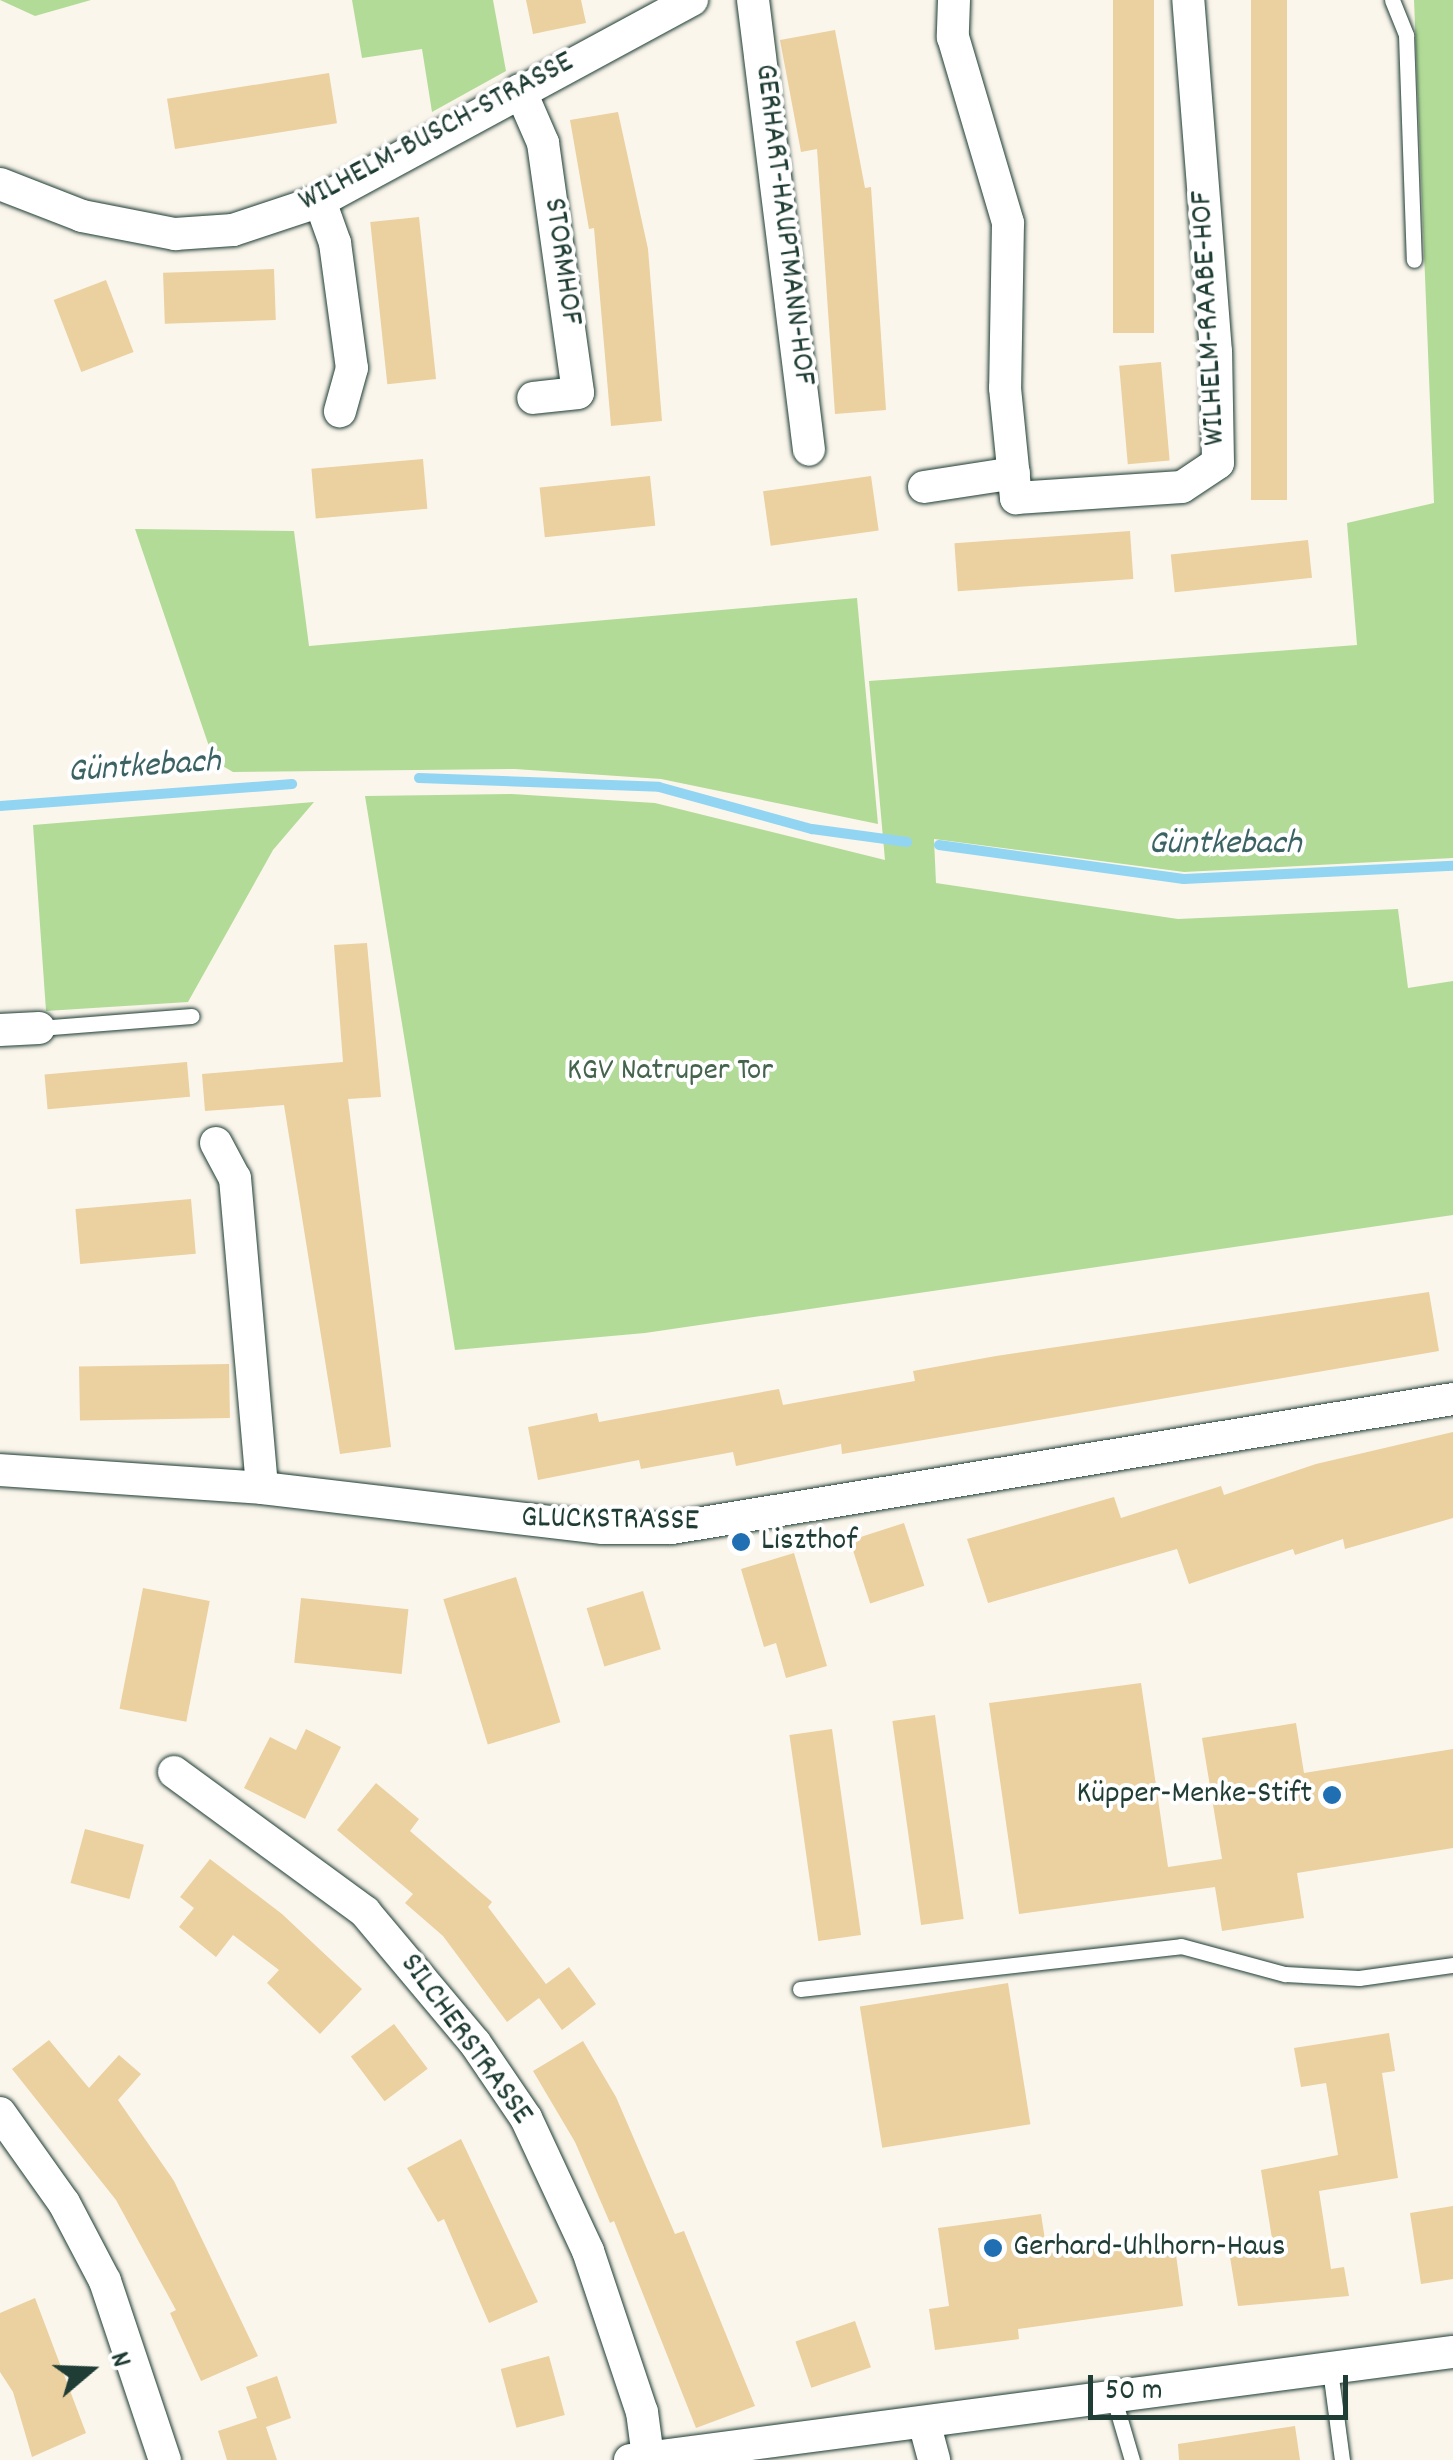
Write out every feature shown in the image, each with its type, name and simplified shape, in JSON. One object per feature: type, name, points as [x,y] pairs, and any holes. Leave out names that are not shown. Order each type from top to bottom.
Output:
[{"type":"street","name":"WILHELM-BUSCH-STRASSE","points":[[0,184],[82,216],[175,234],[233,230],[320,201],[692,0]]},
{"type":"street","name":"GERHART-HAUPTMANN-HOF","points":[[753,0],[809,450]]},
{"type":"street","points":[[924,487],[1014,474],[1006,388],[1008,223],[953,37],[954,0]]},
{"type":"street","name":"WILHELM-RAABE-HOF","points":[[1014,474],[1016,498],[1182,486],[1218,463],[1216,352],[1188,0]]},
{"type":"street","name":"STORMHOF","points":[[520,90],[543,143],[578,392],[533,398]]},
{"type":"street","points":[[320,201],[335,243],[352,368],[340,411]]},
{"type":"street","points":[[0,1030],[39,1028]]},
{"type":"street","points":[[216,1143],[235,1178],[262,1488]]},
{"type":"street","name":"GLUCKSTRASSE","points":[[0,1470],[262,1488],[512,1520],[672,1528],[1453,1399]]},
{"type":"street","name":"SILCHERSTRASSE","points":[[174,1772],[365,1912],[475,2042],[526,2118],[588,2251],[642,2412],[638,2458]]},
{"type":"street","points":[[0,2113],[64,2204],[104,2281],[165,2460]]},
{"type":"street","points":[[638,2458],[712,2455],[924,2422],[1453,2352]]},
{"type":"street","points":[[924,2422],[934,2460]]},
{"type":"lane","points":[[1392,0],[1406,36],[1414,260]]},
{"type":"lane","points":[[39,1028],[192,1016]]},
{"type":"lane","points":[[800,1989],[1181,1946],[1286,1974],[1359,1978],[1453,1965]]},
{"type":"lane","points":[[1330,2370],[1342,2460]]},
{"type":"lane","points":[[1114,2399],[1132,2460]]},
{"type":"green space","points":[[0,0],[91,0],[35,16]]},
{"type":"green space","points":[[352,0],[493,0],[506,71],[432,112],[422,49],[362,58]]},
{"type":"green space","name":"KGV Natruper Tor","points":[[1414,0],[1453,0],[1453,858],[1184,872],[934,839],[936,883],[1178,919],[1398,909],[1408,988],[1453,981],[1453,1215],[645,1333],[455,1350],[365,796],[512,794],[655,803],[885,860],[869,681],[1357,645],[1347,523],[1434,503]]},
{"type":"green space","points":[[135,529],[294,531],[309,646],[857,598],[878,824],[661,779],[515,769],[233,772],[214,761]]},
{"type":"green space","points":[[314,802],[273,850],[188,1002],[46,1011],[33,825]]},
{"type":"building","points":[[526,0],[581,0],[586,23],[533,34]]},
{"type":"building","points":[[1113,0],[1154,0],[1154,333],[1113,333]]},
{"type":"building","points":[[1251,0],[1287,0],[1287,500],[1251,500]]},
{"type":"building","points":[[835,30],[865,188],[871,187],[886,410],[835,414],[817,149],[801,152],[780,40]]},
{"type":"building","points":[[329,73],[337,123],[175,149],[167,99]]},
{"type":"building","points":[[618,112],[648,249],[662,421],[611,426],[594,228],[589,229],[570,120]]},
{"type":"building","points":[[419,217],[436,379],[387,384],[370,222]]},
{"type":"building","points":[[274,269],[276,320],[165,324],[163,273]]},
{"type":"building","points":[[106,280],[134,352],[81,372],[54,300]]},
{"type":"building","points":[[1161,362],[1170,461],[1128,464],[1119,366]]},
{"type":"building","points":[[423,459],[427,509],[316,519],[311,469]]},
{"type":"building","points":[[650,476],[655,526],[545,537],[540,488]]},
{"type":"building","points":[[871,476],[879,530],[771,546],[763,491]]},
{"type":"building","points":[[1130,531],[1133,579],[958,591],[954,543]]},
{"type":"building","points":[[1308,540],[1312,578],[1175,592],[1171,554]]},
{"type":"building","points":[[367,943],[381,1097],[348,1099],[391,1447],[340,1454],[284,1105],[205,1111],[202,1074],[343,1062],[334,945]]},
{"type":"building","points":[[187,1062],[190,1097],[48,1109],[45,1074]]},
{"type":"building","points":[[191,1199],[196,1254],[80,1264],[75,1209]]},
{"type":"building","points":[[1429,1292],[1439,1351],[842,1454],[841,1444],[736,1466],[733,1452],[641,1469],[639,1460],[538,1480],[528,1427],[597,1413],[599,1422],[779,1389],[783,1405],[915,1381],[913,1371],[996,1356]]},
{"type":"building","points":[[229,1364],[230,1418],[80,1421],[79,1367]]},
{"type":"building","points":[[1453,1432],[1453,1518],[1345,1549],[1343,1539],[1295,1555],[1293,1549],[1189,1584],[1177,1549],[988,1603],[967,1539],[1114,1497],[1121,1518],[1221,1486],[1224,1495],[1316,1464]]},
{"type":"building","points":[[904,1523],[924,1586],[870,1603],[850,1541]]},
{"type":"building","points":[[794,1553],[827,1666],[786,1678],[776,1643],[764,1647],[741,1569]]},
{"type":"building","points":[[516,1577],[560,1722],[488,1745],[443,1599]]},
{"type":"building","points":[[143,1588],[210,1601],[186,1722],[120,1709]]},
{"type":"building","points":[[643,1591],[661,1649],[604,1667],[587,1608]]},
{"type":"building","points":[[301,1598],[408,1609],[402,1674],[294,1663]]},
{"type":"building","points":[[1141,1683],[1168,1867],[1222,1859],[1202,1738],[1296,1723],[1304,1773],[1453,1749],[1453,1848],[1297,1873],[1304,1918],[1222,1931],[1215,1887],[1019,1914],[989,1703]]},
{"type":"building","points":[[935,1715],[964,1919],[921,1925],[892,1721]]},
{"type":"building","points":[[306,1729],[341,1747],[305,1819],[244,1788],[270,1737],[296,1750]]},
{"type":"building","points":[[832,1729],[861,1935],[818,1941],[789,1735]]},
{"type":"building","points":[[376,1783],[419,1819],[410,1831],[492,1902],[488,1907],[546,1984],[569,1967],[596,2004],[562,2030],[539,1998],[507,2022],[443,1936],[405,1903],[413,1894],[337,1830]]},
{"type":"building","points":[[85,1829],[144,1845],[129,1899],[71,1883]]},
{"type":"building","points":[[210,1859],[282,1914],[362,1989],[320,2034],[267,1983],[279,1970],[233,1935],[216,1957],[179,1927],[194,1908],[180,1897]]},
{"type":"building","points":[[1008,1983],[1030,2124],[882,2148],[860,2006]]},
{"type":"building","points":[[394,2024],[428,2069],[385,2101],[351,2056]]},
{"type":"building","points":[[1389,2033],[1395,2071],[1382,2073],[1398,2178],[1319,2191],[1331,2269],[1344,2267],[1349,2296],[1238,2306],[1230,2257],[1274,2251],[1261,2170],[1338,2155],[1326,2083],[1301,2087],[1294,2048]]},
{"type":"building","points":[[49,2040],[89,2088],[119,2055],[141,2074],[118,2100],[174,2181],[258,2356],[201,2381],[170,2313],[176,2310],[116,2200],[12,2069]]},
{"type":"building","points":[[583,2041],[616,2097],[675,2234],[684,2231],[755,2406],[696,2428],[614,2221],[610,2223],[575,2142],[533,2071]]},
{"type":"building","points":[[461,2139],[538,2302],[489,2323],[444,2219],[438,2222],[407,2168]]},
{"type":"building","points":[[1453,2206],[1453,2279],[1421,2284],[1410,2213]]},
{"type":"building","name":"Gerhard-Uhlhorn-Haus","points":[[1041,2214],[1047,2253],[1174,2240],[1183,2306],[1018,2329],[1019,2339],[935,2350],[929,2309],[949,2306],[938,2228]]},
{"type":"building","points":[[35,2298],[86,2433],[32,2457],[13,2392],[0,2372],[0,2313]]},
{"type":"building","points":[[855,2321],[871,2367],[811,2388],[795,2342]]},
{"type":"building","points":[[549,2356],[565,2415],[516,2428],[501,2369]]},
{"type":"building","points":[[277,2376],[291,2418],[266,2427],[277,2460],[227,2460],[218,2431],[257,2418],[246,2387]]},
{"type":"building","points":[[1295,2426],[1300,2460],[1179,2460],[1178,2444]]},
{"type":"waterway","name":"Güntkebach","points":[[419,778],[659,787],[812,829],[907,842]]},
{"type":"waterway","name":"Güntkebach","points":[[0,806],[292,784]]},
{"type":"waterway","name":"Güntkebach","points":[[939,845],[1184,879],[1453,866]]},
{"type":"place","name":"Liszthof","points":[[741,1542]]},
{"type":"place","name":"Küpper-Menke-Stift","points":[[1332,1795]]},
{"type":"place","name":"Gerhard-Uhlhorn-Haus","points":[[993,2248]]}]
